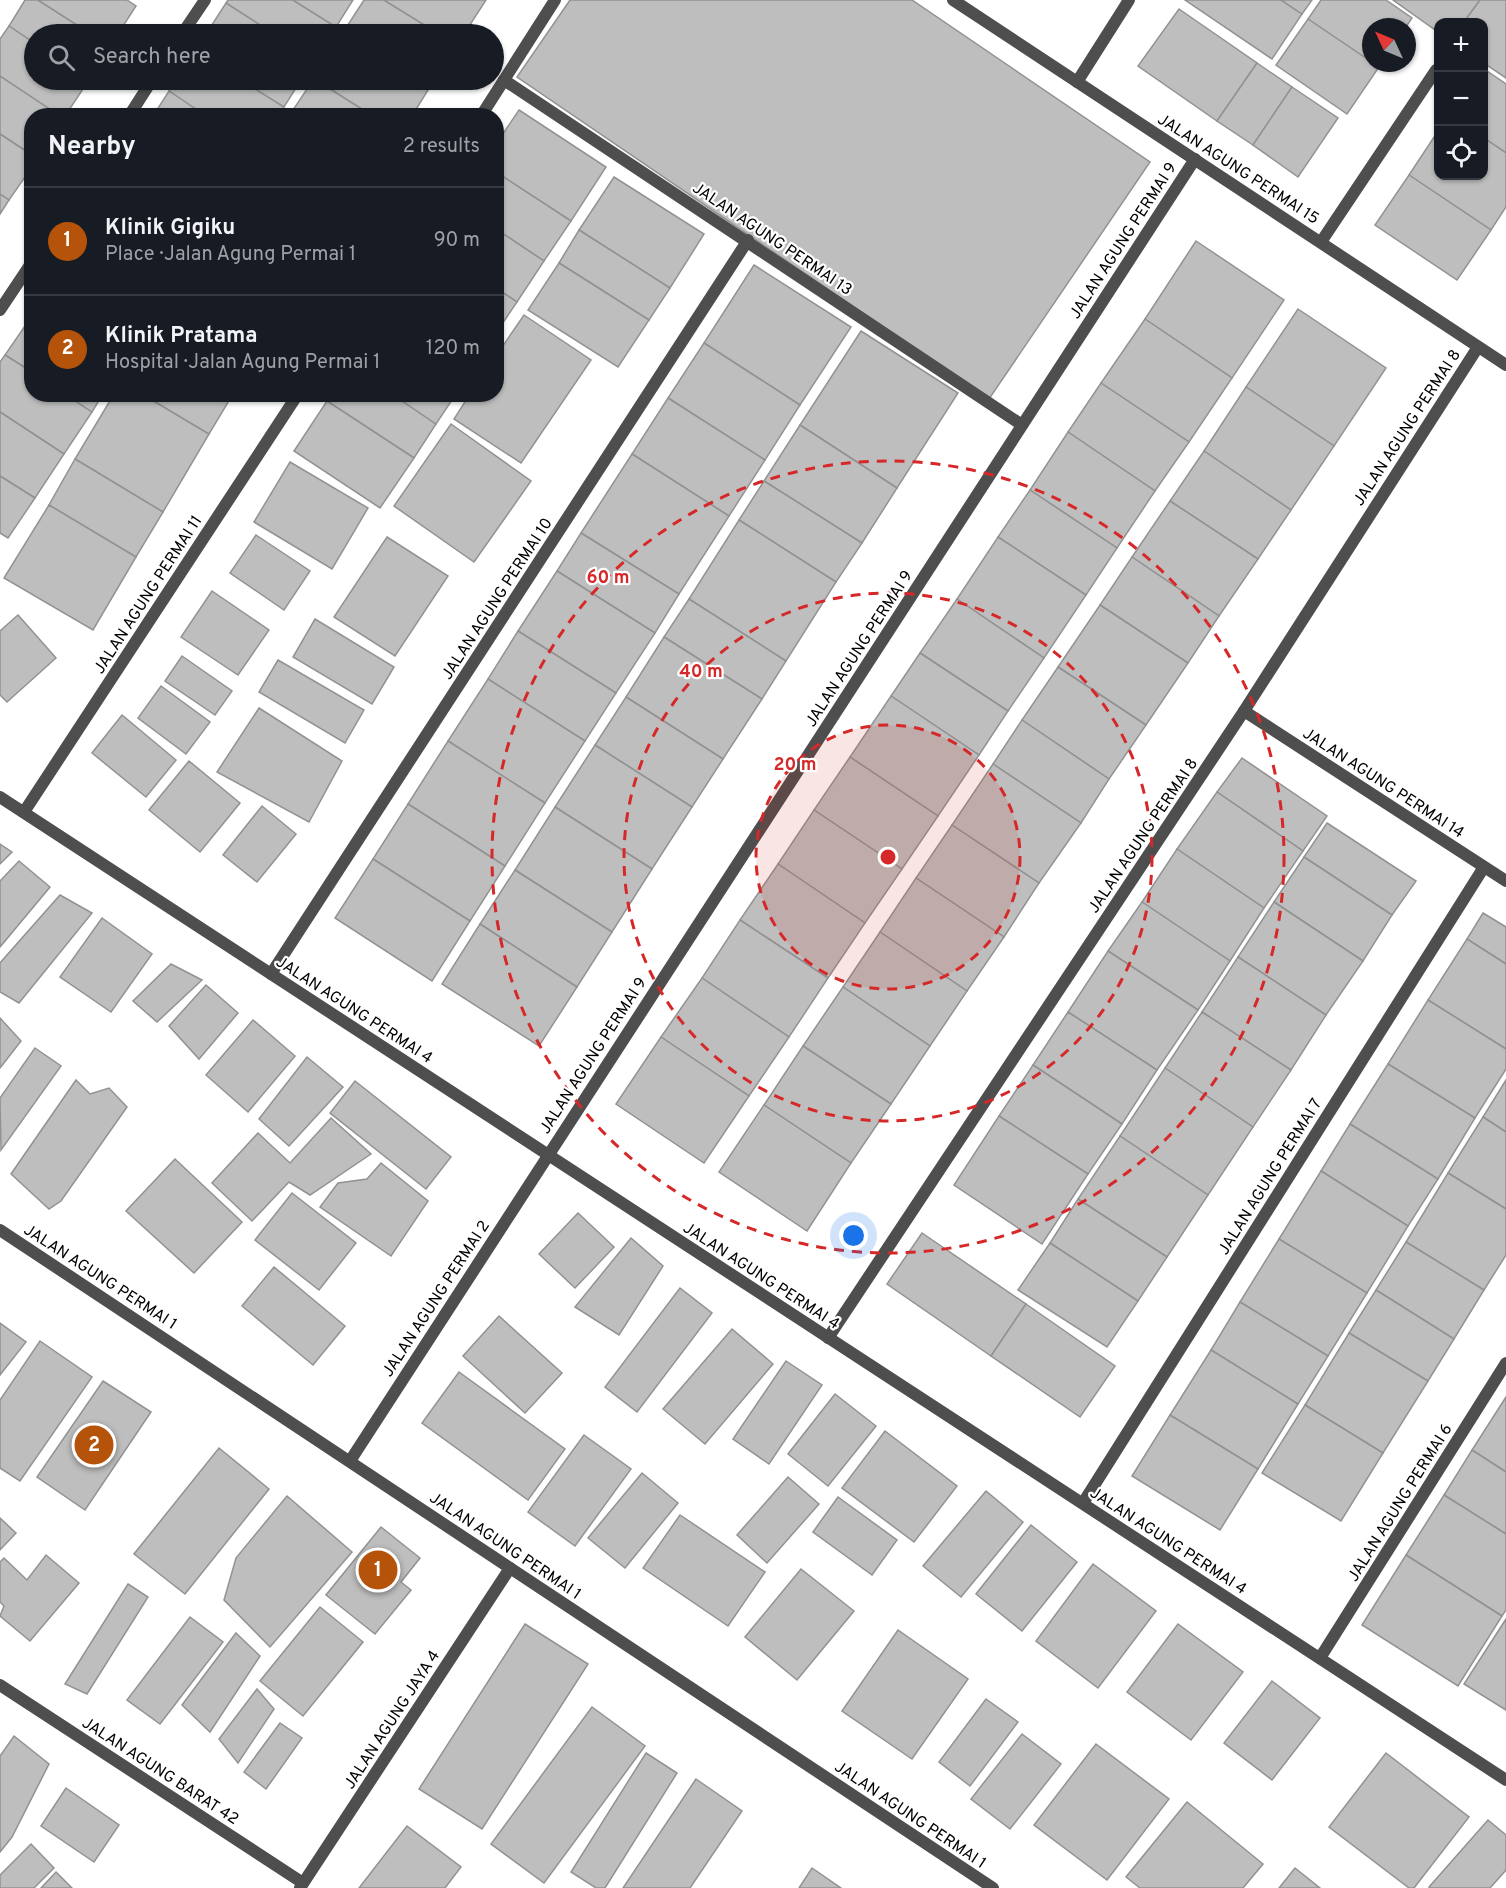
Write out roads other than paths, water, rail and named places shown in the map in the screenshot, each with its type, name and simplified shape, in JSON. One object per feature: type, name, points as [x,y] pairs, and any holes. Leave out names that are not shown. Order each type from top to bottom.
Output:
[{"type":"street","points":[[189,24],[205,0]]},
{"type":"street","points":[[504,80],[555,0]]},
{"type":"street","name":"JALAN AGUNG PERMAI 15","points":[[953,0],[1506,365]]},
{"type":"street","points":[[1077,82],[1129,0]]},
{"type":"street","points":[[1322,242],[1435,72]]},
{"type":"street","name":"JALAN AGUNG PERMAI 13","points":[[504,80],[748,240],[1022,425]]},
{"type":"street","points":[[134,108],[146,90]]},
{"type":"street","points":[[485,108],[497,90]]},
{"type":"street","name":"JALAN AGUNG PERMAI 9","points":[[547,1154],[1194,159]]},
{"type":"street","name":"JALAN AGUNG PERMAI 10","points":[[271,974],[748,240]]},
{"type":"street","points":[[0,310],[24,274]]},
{"type":"street","name":"JALAN AGUNG PERMAI 8","points":[[828,1338],[1244,711],[1478,346]]},
{"type":"street","name":"JALAN AGUNG PERMAI 11","points":[[24,812],[293,402]]},
{"type":"street","name":"JALAN AGUNG PERMAI 14","points":[[1244,711],[1506,881]]},
{"type":"street","name":"JALAN AGUNG PERMAI 4","points":[[0,797],[1506,1780]]},
{"type":"street","name":"JALAN AGUNG PERMAI 7","points":[[1083,1503],[1484,867]]},
{"type":"street","name":"JALAN AGUNG PERMAI 2","points":[[350,1461],[547,1154]]},
{"type":"street","name":"JALAN AGUNG PERMAI 1","points":[[0,1230],[993,1888]]},
{"type":"street","name":"JALAN AGUNG PERMAI 6","points":[[1320,1658],[1506,1363]]},
{"type":"street","name":"JALAN AGUNG JAYA 4","points":[[302,1886],[510,1568]]},
{"type":"street","name":"JALAN AGUNG BARAT 42","points":[[0,1685],[302,1886]]},
{"type":"place","name":"Klinik Pratama","points":[[94,1445]]},
{"type":"place","name":"Klinik Gigiku","points":[[378,1570]]}]
